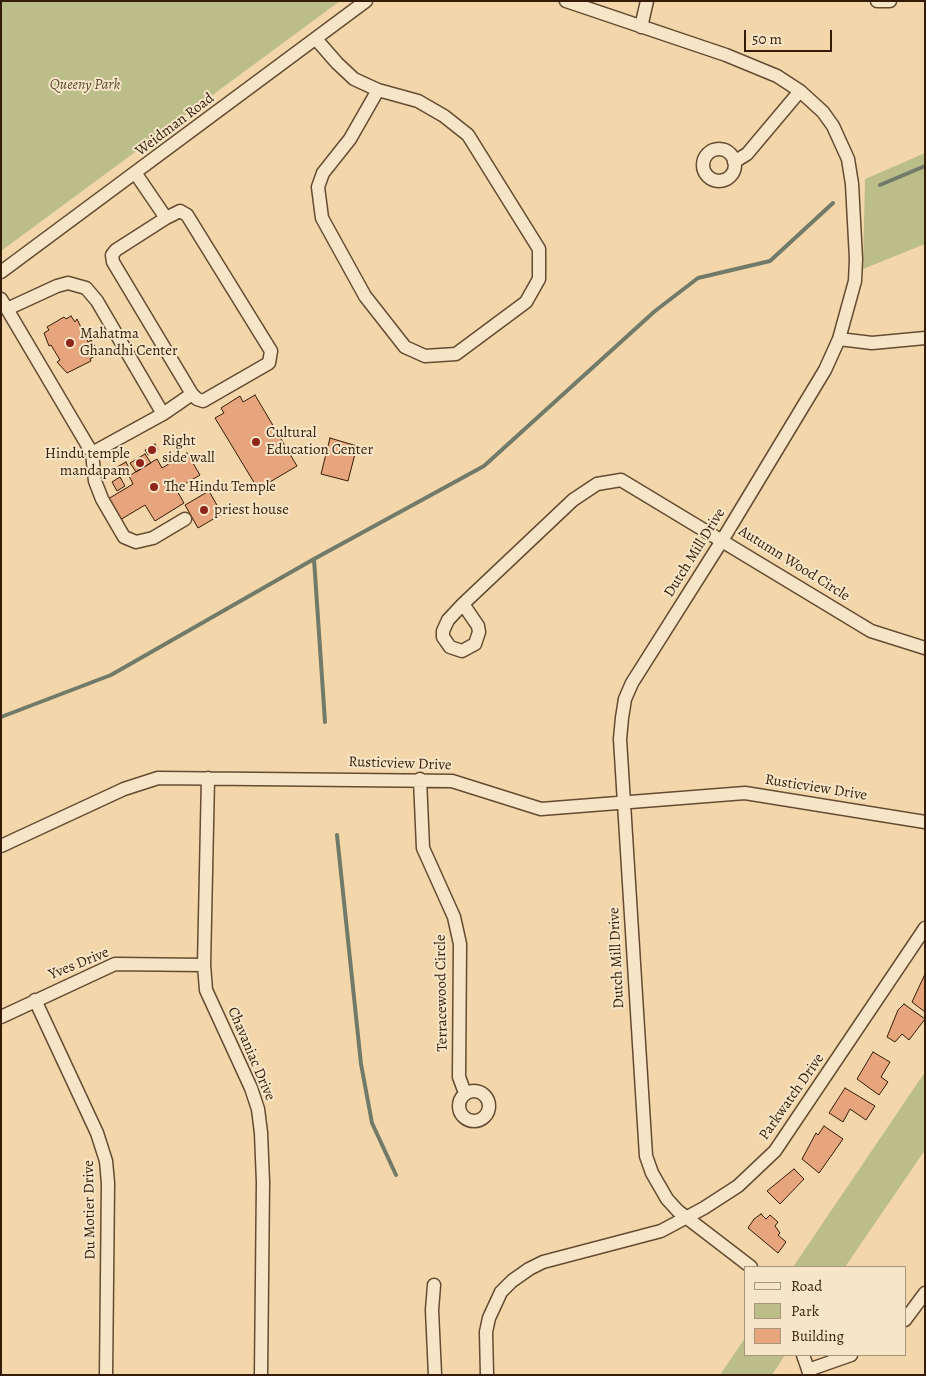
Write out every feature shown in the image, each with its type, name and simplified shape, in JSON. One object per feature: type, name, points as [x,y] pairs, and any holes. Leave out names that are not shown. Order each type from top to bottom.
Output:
[{"type":"street","name":"Weidman Road","points":[[1,272],[136,174],[366,1]]},
{"type":"street","name":"Dutch Mill Drive","points":[[566,1],[726,55],[777,76],[800,91],[823,112],[841,141],[852,184],[856,260],[855,281],[838,339],[825,370],[723,540],[632,683],[625,699],[620,739],[626,801],[642,1134],[646,1156],[652,1173],[667,1199],[687,1218],[750,1266]]},
{"type":"street","points":[[640,27],[647,1]]},
{"type":"street","points":[[877,1],[890,1]]},
{"type":"street","points":[[316,39],[354,79],[378,90],[418,101],[444,116],[468,135],[539,249],[539,279],[526,302],[456,354],[425,356],[405,347],[365,296],[322,218],[318,202],[318,187],[323,173],[350,139],[378,90]]},
{"type":"street","points":[[734,162],[747,154],[800,91]]},
{"type":"street","points":[[136,174],[166,218]]},
{"type":"street","points":[[180,211],[187,215],[270,351],[269,363],[203,401],[197,399],[192,394],[113,262],[112,255],[116,250],[166,218],[180,211]]},
{"type":"street","points":[[163,414],[97,302],[86,288],[68,284],[57,286],[4,304],[92,453],[95,481],[102,499],[124,537],[129,541],[136,542],[153,538],[185,519]]},
{"type":"street","points":[[838,339],[872,343],[925,338]]},
{"type":"street","points":[[92,453],[163,414],[192,394]]},
{"type":"street","name":"Autumn Wood Circle","points":[[463,604],[573,500],[597,484],[609,480],[621,480],[871,630],[925,648]]},
{"type":"street","name":"Rusticview Drive","points":[[1,846],[139,783],[158,778],[420,779],[452,781],[541,809],[745,793],[925,822]]},
{"type":"street","name":"Chavaniac Drive","points":[[208,778],[204,965],[206,990],[251,1088],[260,1125],[263,1174],[261,1375]]},
{"type":"street","name":"Terracewood Circle","points":[[420,779],[423,848],[454,917],[460,944],[459,1077],[465,1093]]},
{"type":"street","name":"Parkwatch Drive","points":[[487,1375],[486,1332],[489,1318],[501,1292],[512,1281],[529,1268],[543,1262],[648,1236],[687,1218],[738,1186],[775,1151],[925,928]]},
{"type":"street","name":"Yves Drive","points":[[1,1017],[115,964],[168,963],[204,965]]},
{"type":"street","name":"Du Motier Drive","points":[[35,1000],[98,1133],[106,1161],[108,1183],[106,1375]]},
{"type":"street","points":[[434,1285],[435,1375]]},
{"type":"street","points":[[906,1319],[925,1293]]},
{"type":"street","points":[[803,1356],[809,1373],[849,1356]]},
{"type":"green space","name":"Queeny Park","points":[[1,1],[340,1],[1,251]]},
{"type":"green space","points":[[925,153],[925,244],[863,269],[865,179]]},
{"type":"green space","points":[[925,1072],[925,1150],[846,1266],[794,1266]]},
{"type":"green space","points":[[744,1339],[744,1356],[784,1356],[772,1375],[720,1375]]},
{"type":"building","name":"Mahatma Ghandhi Center","points":[[71,316],[75,322],[77,319],[88,342],[91,340],[96,348],[94,351],[96,355],[90,359],[91,361],[67,373],[57,362],[60,360],[51,345],[49,346],[44,333],[49,330],[47,327],[64,317],[66,319]]},
{"type":"building","name":"Cultural Education Center","points":[[255,395],[297,466],[258,489],[215,418],[224,413],[221,408],[240,396],[243,402]]},
{"type":"building","name":"priest house","points":[[330,438],[357,446],[348,481],[321,474]]},
{"type":"building","name":"Right side wall","points":[[155,444],[158,450],[148,455],[145,450]]},
{"type":"building","name":"The Hindu Temple","points":[[187,453],[200,475],[176,489],[184,503],[155,521],[145,505],[120,520],[108,499],[133,484],[129,476],[157,459],[162,468]]},
{"type":"building","name":"Hindu temple mandapam","points":[[145,454],[151,463],[136,472],[130,463]]},
{"type":"building","points":[[126,462],[129,468],[120,473],[117,467]]},
{"type":"building","points":[[120,477],[125,486],[117,491],[112,482]]},
{"type":"building","name":"priest house","points":[[209,491],[222,514],[198,528],[185,505]]},
{"type":"building","points":[[925,974],[925,1012],[912,1002]]},
{"type":"building","points":[[904,1004],[925,1019],[909,1040],[902,1034],[895,1042],[887,1037],[898,1010]]},
{"type":"building","points":[[873,1052],[890,1062],[881,1077],[888,1082],[879,1095],[857,1079]]},
{"type":"building","points":[[845,1088],[875,1106],[866,1120],[850,1109],[843,1122],[829,1113]]},
{"type":"building","points":[[824,1126],[843,1139],[819,1173],[802,1159],[816,1133],[818,1135]]},
{"type":"building","points":[[794,1169],[804,1179],[780,1204],[767,1191]]},
{"type":"building","points":[[761,1214],[766,1219],[770,1215],[778,1222],[775,1226],[780,1233],[778,1235],[786,1242],[778,1253],[748,1228],[754,1219]]},
{"type":"waterway","points":[[880,185],[925,166]]},
{"type":"waterway","points":[[1,717],[111,675],[314,559],[484,466],[655,311],[698,278],[770,261],[833,203]]},
{"type":"waterway","points":[[314,559],[325,722]]},
{"type":"waterway","points":[[337,835],[361,1064],[372,1123],[396,1175]]},
{"type":"place","name":"Mahatma Ghandhi Center","points":[[70,343]]},
{"type":"place","name":"Cultural Education Center","points":[[256,442]]},
{"type":"place","name":"Right side wall","points":[[152,450]]},
{"type":"place","name":"Hindu temple mandapam","points":[[140,463]]},
{"type":"place","name":"The Hindu Temple","points":[[154,487]]},
{"type":"place","name":"priest house","points":[[204,510]]}]
